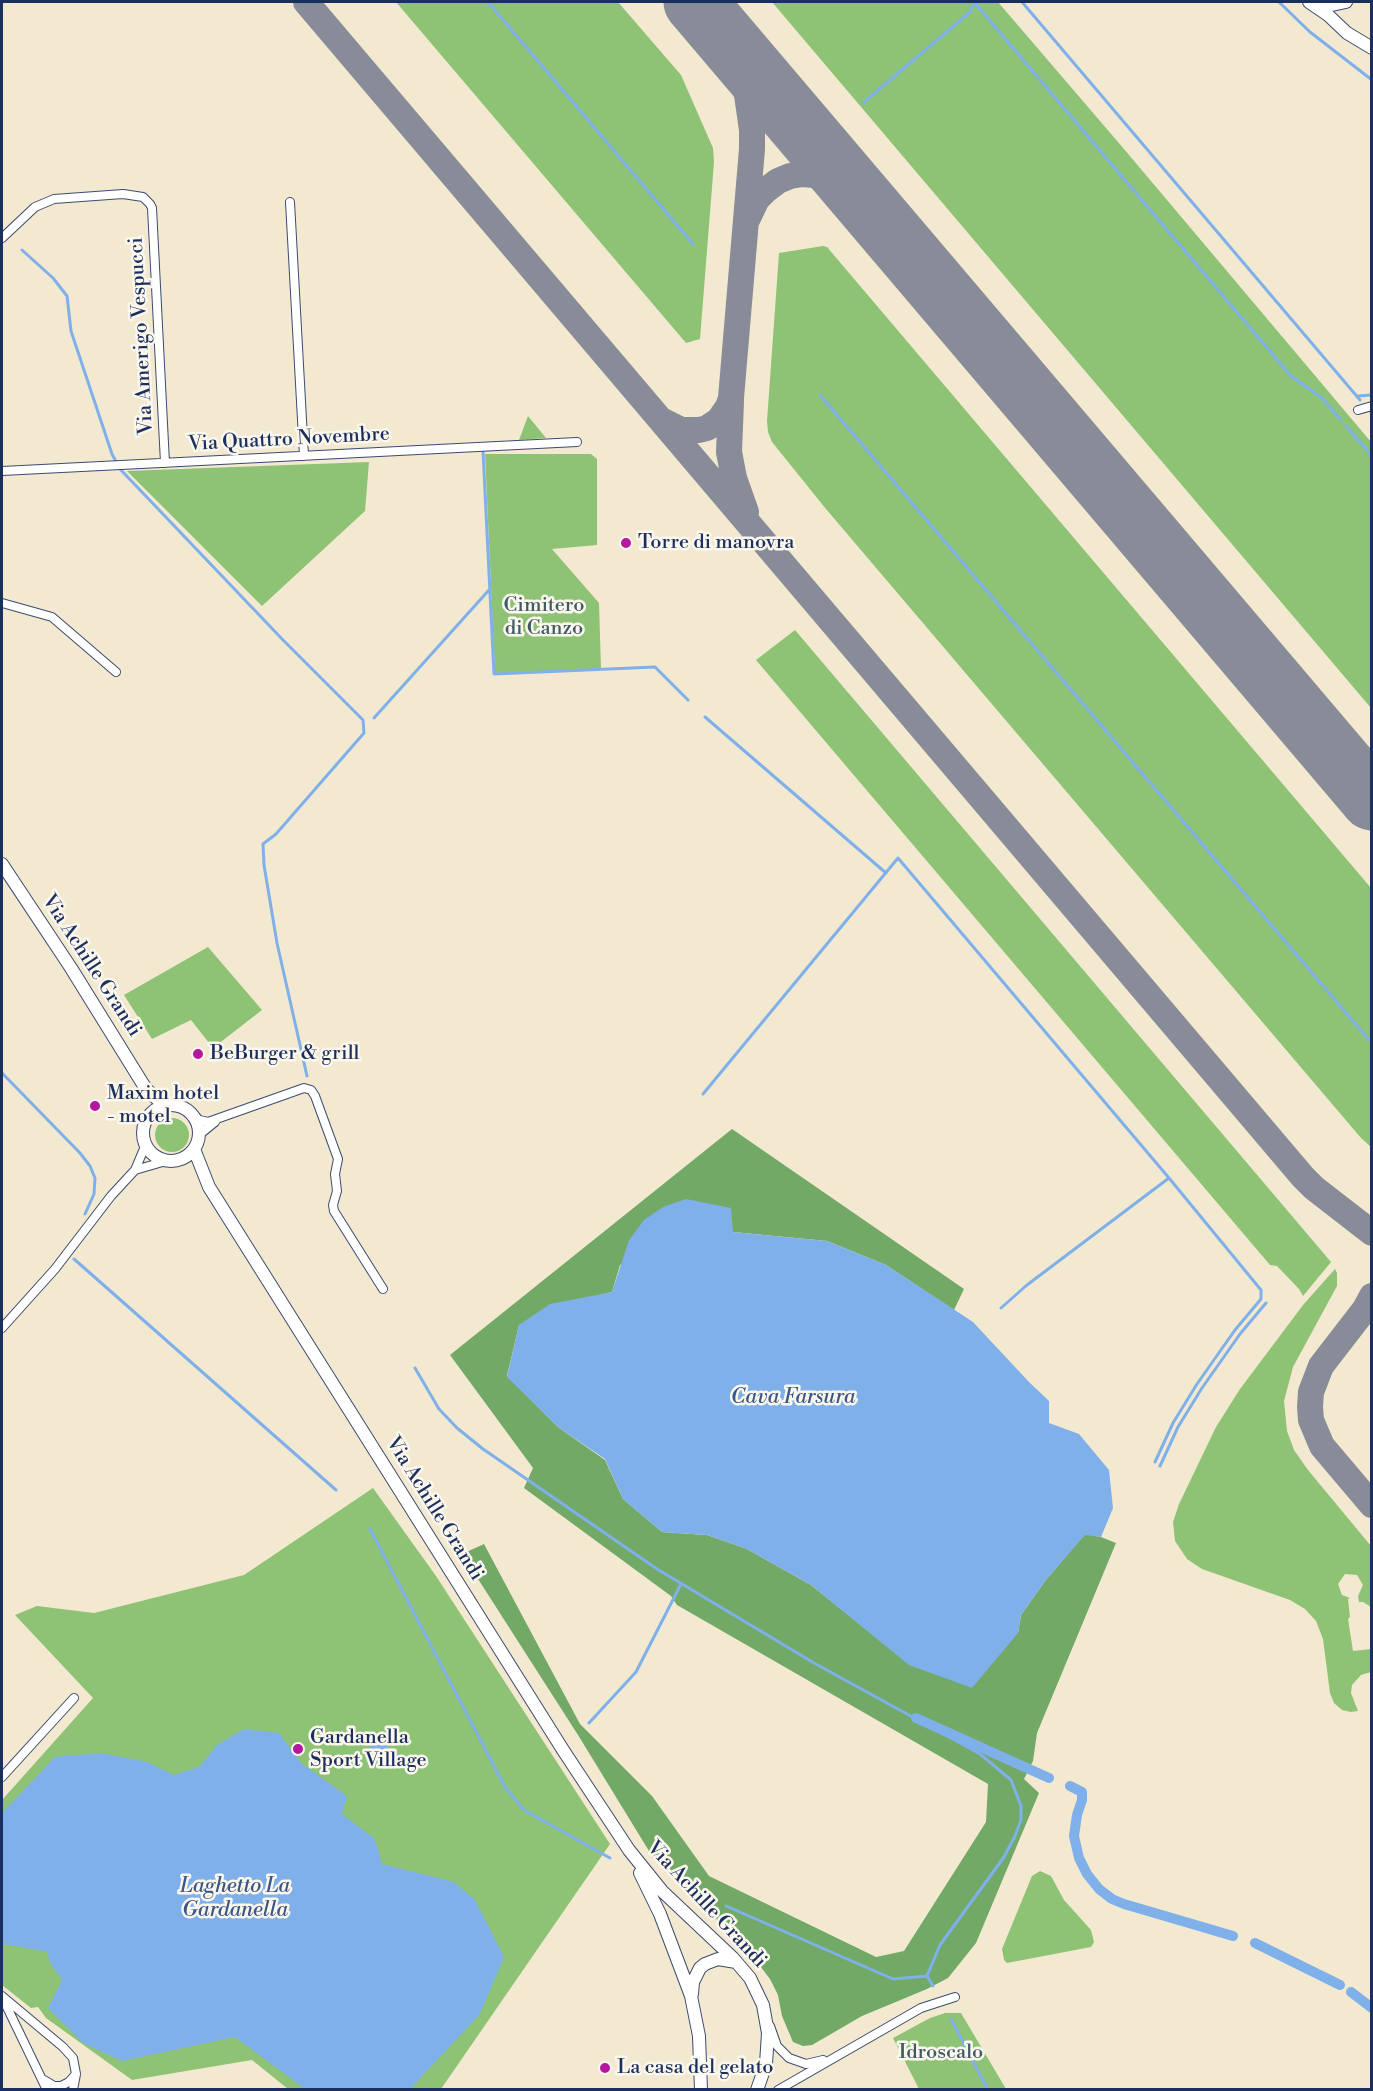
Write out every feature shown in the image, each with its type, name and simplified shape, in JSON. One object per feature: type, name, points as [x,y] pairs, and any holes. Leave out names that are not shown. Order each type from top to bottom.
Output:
[{"type":"main road","points":[[1310,2],[1329,5],[1347,2]]},
{"type":"main road","points":[[1310,2],[1348,33],[1371,48]]},
{"type":"main road","points":[[1347,2],[1340,14],[1340,22],[1348,33],[1362,38],[1371,35]]},
{"type":"main road","name":"Via Achille Grandi","points":[[2,864],[71,968],[146,1089],[165,1106],[182,1107],[196,1119]]},
{"type":"main road","name":"Via Achille Grandi","points":[[146,1089],[151,1114],[144,1128],[146,1144]]},
{"type":"main road","points":[[151,1114],[165,1106]]},
{"type":"main road","points":[[146,1144],[153,1154],[166,1161],[179,1160],[194,1149],[199,1135],[196,1119]]},
{"type":"main road","name":"Via Achille Grandi","points":[[194,1149],[209,1187],[628,1850],[660,1914],[684,1972],[697,2020],[702,2085]]},
{"type":"main road","name":"Via Achille Grandi","points":[[179,1160],[192,1169],[209,1187]]},
{"type":"main road","name":"Via Achille Grandi","points":[[628,1850],[662,1891],[737,1962],[750,1978],[763,2005],[768,2033],[768,2053],[757,2090]]},
{"type":"main road","points":[[691,1996],[693,1982],[700,1968],[705,1964],[718,1959],[731,1959],[737,1962]]},
{"type":"street","name":"Via Amerigo Vespucci","points":[[3,234],[35,207],[54,199],[123,194],[137,195],[147,200],[152,208],[165,463]]},
{"type":"street","points":[[290,202],[304,456]]},
{"type":"street","points":[[1358,410],[1371,406]]},
{"type":"street","name":"Via Quattro Novembre","points":[[2,471],[577,442]]},
{"type":"street","points":[[2,603],[52,617],[116,672]]},
{"type":"street","points":[[196,1119],[208,1122],[218,1120],[304,1088],[312,1091],[338,1159],[335,1174],[337,1191],[333,1208],[382,1288]]},
{"type":"street","points":[[199,1135],[218,1120]]},
{"type":"street","points":[[2,1328],[55,1269],[111,1196],[135,1170],[146,1144]]},
{"type":"street","points":[[135,1170],[166,1161]]},
{"type":"street","points":[[2,1777],[74,1698]]},
{"type":"street","points":[[2,1997],[68,2052],[74,2063],[76,2074],[73,2090]]},
{"type":"street","points":[[2,1997],[47,2090]]},
{"type":"street","points":[[778,2090],[921,2008],[955,1997]]},
{"type":"street","points":[[763,2005],[777,2046],[795,2062],[815,2063],[854,2048]]},
{"type":"street","points":[[42,2077],[50,2084],[58,2086],[69,2082],[76,2074]]},
{"type":"green space","points":[[396,2],[618,2],[681,75],[713,148],[714,162],[700,339],[686,343]]},
{"type":"green space","points":[[772,2],[998,2],[1124,149],[1371,442],[1371,708]]},
{"type":"green space","points":[[827,247],[1371,888],[1371,1147],[826,509],[772,442],[767,421],[779,253]]},
{"type":"green space","points":[[528,416],[546,438],[519,440]]},
{"type":"green space","name":"Cimitero di Canzo","points":[[485,454],[591,454],[597,459],[597,545],[552,549],[599,603],[601,669],[495,674]]},
{"type":"green space","points":[[369,462],[365,511],[262,606],[127,471]]},
{"type":"green space","points":[[795,630],[1331,1262],[1303,1296],[1277,1266],[1270,1265],[756,660]]},
{"type":"green space","points":[[208,947],[262,1010],[213,1048],[191,1020],[152,1039],[124,995]]},
{"type":"green space","points":[[172,1118],[184,1123],[189,1135],[184,1147],[172,1152],[160,1147],[155,1135],[160,1123]]},
{"type":"green space","points":[[732,1129],[964,1289],[954,1310],[886,1265],[827,1241],[733,1232],[620,1265],[612,1292],[582,1299],[519,1325],[507,1376],[558,1427],[605,1460],[623,1499],[662,1532],[707,1535],[747,1549],[811,1585],[909,1664],[1018,1633],[1021,1615],[1045,1581],[1085,1534],[1116,1543],[1037,1733],[1033,1761],[1024,1779],[1039,1793],[976,1943],[948,1978],[862,2016],[812,2045],[803,2046],[793,2042],[782,2016],[778,1995],[770,1979],[750,1953],[649,1851],[462,1554],[484,1544],[580,1724],[652,1796],[709,1876],[876,1957],[904,1951],[986,1822],[988,1784],[677,1605],[671,1596],[524,1488],[533,1468],[450,1355]]},
{"type":"green space","points":[[1335,1269],[1337,1286],[1293,1367],[1284,1401],[1287,1431],[1294,1450],[1371,1546],[1371,1607],[1359,1602],[1358,1596],[1363,1585],[1357,1575],[1345,1574],[1338,1584],[1342,1595],[1350,1598],[1348,1599],[1350,1617],[1348,1619],[1353,1651],[1371,1649],[1371,1672],[1361,1675],[1352,1685],[1351,1693],[1358,1711],[1351,1712],[1342,1710],[1334,1703],[1330,1693],[1323,1639],[1316,1621],[1305,1609],[1290,1600],[1202,1569],[1187,1559],[1175,1541],[1173,1522],[1179,1504],[1216,1427],[1240,1389],[1303,1305]]},
{"type":"green space","name":"Gardanella Sport Village","points":[[373,1488],[436,1576],[610,1844],[441,2089],[288,2089],[252,2060],[132,2080],[46,2018],[38,2007],[31,2008],[2,1985],[2,1800],[93,1698],[15,1615],[37,1606],[94,1613],[244,1575]]},
{"type":"green space","points":[[1040,1871],[1051,1876],[1064,1900],[1091,1930],[1094,1942],[1091,1947],[1007,1963],[1004,1960],[1002,1949],[1032,1876]]},
{"type":"green space","name":"Idroscalo","points":[[945,2013],[961,2013],[1006,2089],[919,2089],[893,2038],[930,2018]]},
{"type":"water","name":"Cava Farsura","points":[[686,1199],[731,1208],[733,1232],[827,1241],[886,1265],[973,1322],[1049,1401],[1049,1423],[1079,1434],[1109,1470],[1113,1508],[1101,1537],[1085,1535],[1045,1581],[1021,1615],[1018,1633],[972,1688],[909,1665],[811,1585],[747,1549],[707,1535],[662,1532],[623,1499],[605,1459],[558,1427],[507,1377],[519,1325],[550,1304],[612,1292],[629,1240],[644,1220],[663,1207]]},
{"type":"water","name":"Laghetto La Gardanella","points":[[244,1729],[279,1733],[301,1763],[347,1796],[342,1814],[375,1839],[382,1864],[454,1882],[475,1900],[504,1957],[480,2014],[408,2090],[305,2089],[235,2037],[122,2061],[83,2043],[48,2008],[62,1980],[49,1961],[48,1952],[2,1942],[2,1813],[55,1757],[102,1753],[147,1762],[174,1775],[199,1767],[217,1745]]},
{"type":"water","points":[[382,1736],[391,1751],[394,1750],[399,1755],[400,1759],[397,1763],[389,1760],[385,1763],[378,1758],[370,1760],[369,1758],[374,1754],[369,1748]]},
{"type":"waterway","points":[[488,2],[693,244]]},
{"type":"waterway","points":[[974,2],[1291,376],[1321,397],[1341,420]]},
{"type":"waterway","points":[[863,103],[970,12],[974,2]]},
{"type":"waterway","points":[[1022,2],[1360,400]]},
{"type":"waterway","points":[[1279,2],[1310,32],[1372,80]]},
{"type":"waterway","points":[[22,250],[53,278],[67,296],[71,331],[112,454],[120,469],[283,640],[363,720],[364,733],[276,834],[263,844],[264,865],[277,943],[307,1076]]},
{"type":"waterway","points":[[820,395],[1370,1041]]},
{"type":"waterway","points":[[1358,396],[1372,395]]},
{"type":"waterway","points":[[1346,426],[1372,456]]},
{"type":"waterway","points":[[483,451],[494,674],[655,667],[688,700]]},
{"type":"waterway","points":[[374,718],[489,590]]},
{"type":"waterway","points":[[705,717],[886,873]]},
{"type":"waterway","points":[[703,1094],[898,858],[1261,1290],[1261,1299],[1235,1330],[1197,1384],[1173,1423],[1155,1462]]},
{"type":"waterway","points":[[2,1073],[90,1166],[95,1178],[94,1194],[85,1214]]},
{"type":"waterway","points":[[1001,1308],[1027,1285],[1169,1178]]},
{"type":"waterway","points":[[74,1259],[336,1490]]},
{"type":"waterway","points":[[1160,1466],[1178,1427],[1202,1388],[1240,1334],[1266,1303]]},
{"type":"waterway","points":[[415,1368],[439,1409],[457,1428],[483,1449],[657,1569],[814,1663],[980,1754],[1011,1780],[1021,1806],[1021,1820],[1015,1836],[1004,1857],[940,1945],[927,1976]]},
{"type":"waterway","points":[[370,1529],[505,1787],[524,1810],[610,1858]]},
{"type":"waterway","points":[[589,1723],[636,1672],[681,1584]]},
{"type":"waterway","points":[[916,1718],[1049,1778]]},
{"type":"waterway","points":[[1070,1786],[1082,1792],[1074,1836],[1079,1858],[1087,1874],[1099,1889],[1112,1899],[1124,1904],[1233,1936]]},
{"type":"waterway","points":[[726,1906],[893,1979],[927,1976]]},
{"type":"waterway","points":[[1255,1943],[1340,1985]]},
{"type":"waterway","points":[[927,1976],[933,1986]]},
{"type":"waterway","points":[[1351,1992],[1372,2008]]},
{"type":"waterway","points":[[951,2019],[988,2090]]},
{"type":"taxiway","points":[[306,2],[1303,1177],[1372,1233]]},
{"type":"taxiway","points":[[661,420],[681,430],[707,428],[719,420],[731,398],[752,130],[747,95],[736,64],[718,29]]},
{"type":"taxiway","points":[[748,218],[757,199],[766,190],[778,181],[803,174],[814,175],[832,182],[867,205]]},
{"type":"taxiway","points":[[731,402],[729,452],[734,478],[746,512]]},
{"type":"taxiway","points":[[1372,1296],[1365,1309],[1321,1366],[1311,1392],[1310,1407],[1311,1420],[1322,1446],[1372,1505]]},
{"type":"runway","points":[[695,2],[1372,799]]},
{"type":"place","name":"Torre di manovra","points":[[626,543]]},
{"type":"place","name":"BeBurger & grill","points":[[198,1054]]},
{"type":"place","name":"Maxim hotel - motel","points":[[95,1106]]},
{"type":"place","name":"Gardanella Sport Village","points":[[298,1749]]},
{"type":"place","name":"La casa del gelato","points":[[605,2068]]}]
